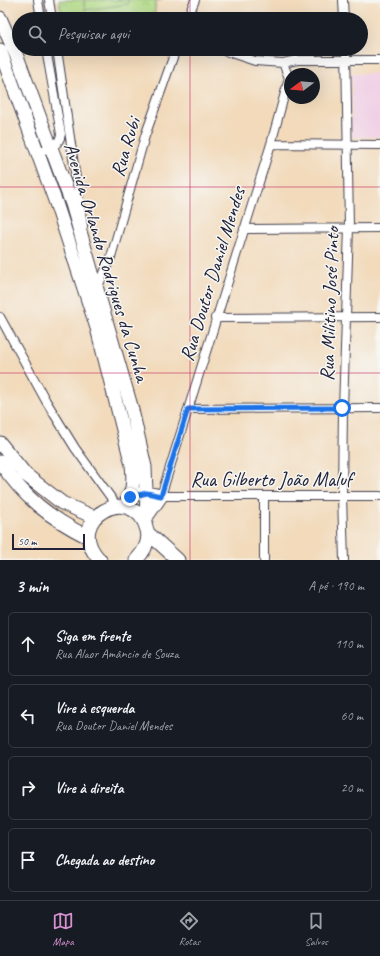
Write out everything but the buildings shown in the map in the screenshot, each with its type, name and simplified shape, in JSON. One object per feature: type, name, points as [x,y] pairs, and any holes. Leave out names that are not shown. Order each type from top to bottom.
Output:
[{"type":"main road","name":"Avenida Orlando Rodrigues da Cunha","points":[[0,18],[12,45]]},
{"type":"main road","name":"Avenida Orlando Rodrigues da Cunha","points":[[0,50],[44,149],[72,204],[87,257],[97,328],[132,465],[134,487],[124,503]]},
{"type":"main road","name":"Avenida Orlando Rodrigues da Cunha","points":[[17,56],[44,149],[91,292],[131,406],[145,467],[147,524]]},
{"type":"main road","points":[[0,443],[26,475],[62,503],[94,517]]},
{"type":"main road","points":[[0,462],[13,482],[40,508],[61,523],[88,537]]},
{"type":"main road","points":[[100,560],[94,554],[88,537],[94,517],[101,511],[147,493],[161,496],[147,524],[146,547],[143,558]]},
{"type":"main road","points":[[124,503],[140,516],[178,560]]},
{"type":"street","points":[[38,0],[40,12]]},
{"type":"street","points":[[49,0],[51,12]]},
{"type":"street","points":[[190,12],[194,0]]},
{"type":"street","points":[[343,0],[344,12]]},
{"type":"street","points":[[44,149],[60,141],[61,134],[47,56]]},
{"type":"street","points":[[58,56],[81,202],[87,257]]},
{"type":"street","name":"Rua Rubi","points":[[91,292],[110,257],[145,136],[174,56]]},
{"type":"street","points":[[238,56],[255,62],[283,63],[297,60],[380,60]]},
{"type":"street","name":"Rua Militino José Pinto","points":[[344,560],[342,408],[347,317],[348,228],[346,59]]},
{"type":"street","name":"Rua Doutor Daniel Mendes","points":[[161,496],[215,318],[271,144],[290,78],[283,63]]},
{"type":"street","points":[[271,144],[380,145]]},
{"type":"street","points":[[244,229],[380,228]]},
{"type":"street","points":[[0,317],[46,401],[75,448],[124,503]]},
{"type":"street","points":[[215,318],[380,317]]},
{"type":"street","points":[[188,409],[380,408]]},
{"type":"street","name":"Rua Gilberto João Maluf","points":[[161,496],[380,496]]},
{"type":"street","points":[[264,497],[264,560]]},
{"type":"shaded area","points":[[380,73],[380,137],[351,137],[352,74]]},
{"type":"green space","points":[[59,0],[161,0],[156,1],[155,12],[61,12]]},
{"type":"green space","points":[[84,0],[128,0],[128,4],[85,10]]},
{"type":"route","points":[[130,497],[147,493],[161,496],[188,409],[342,408]]}]
